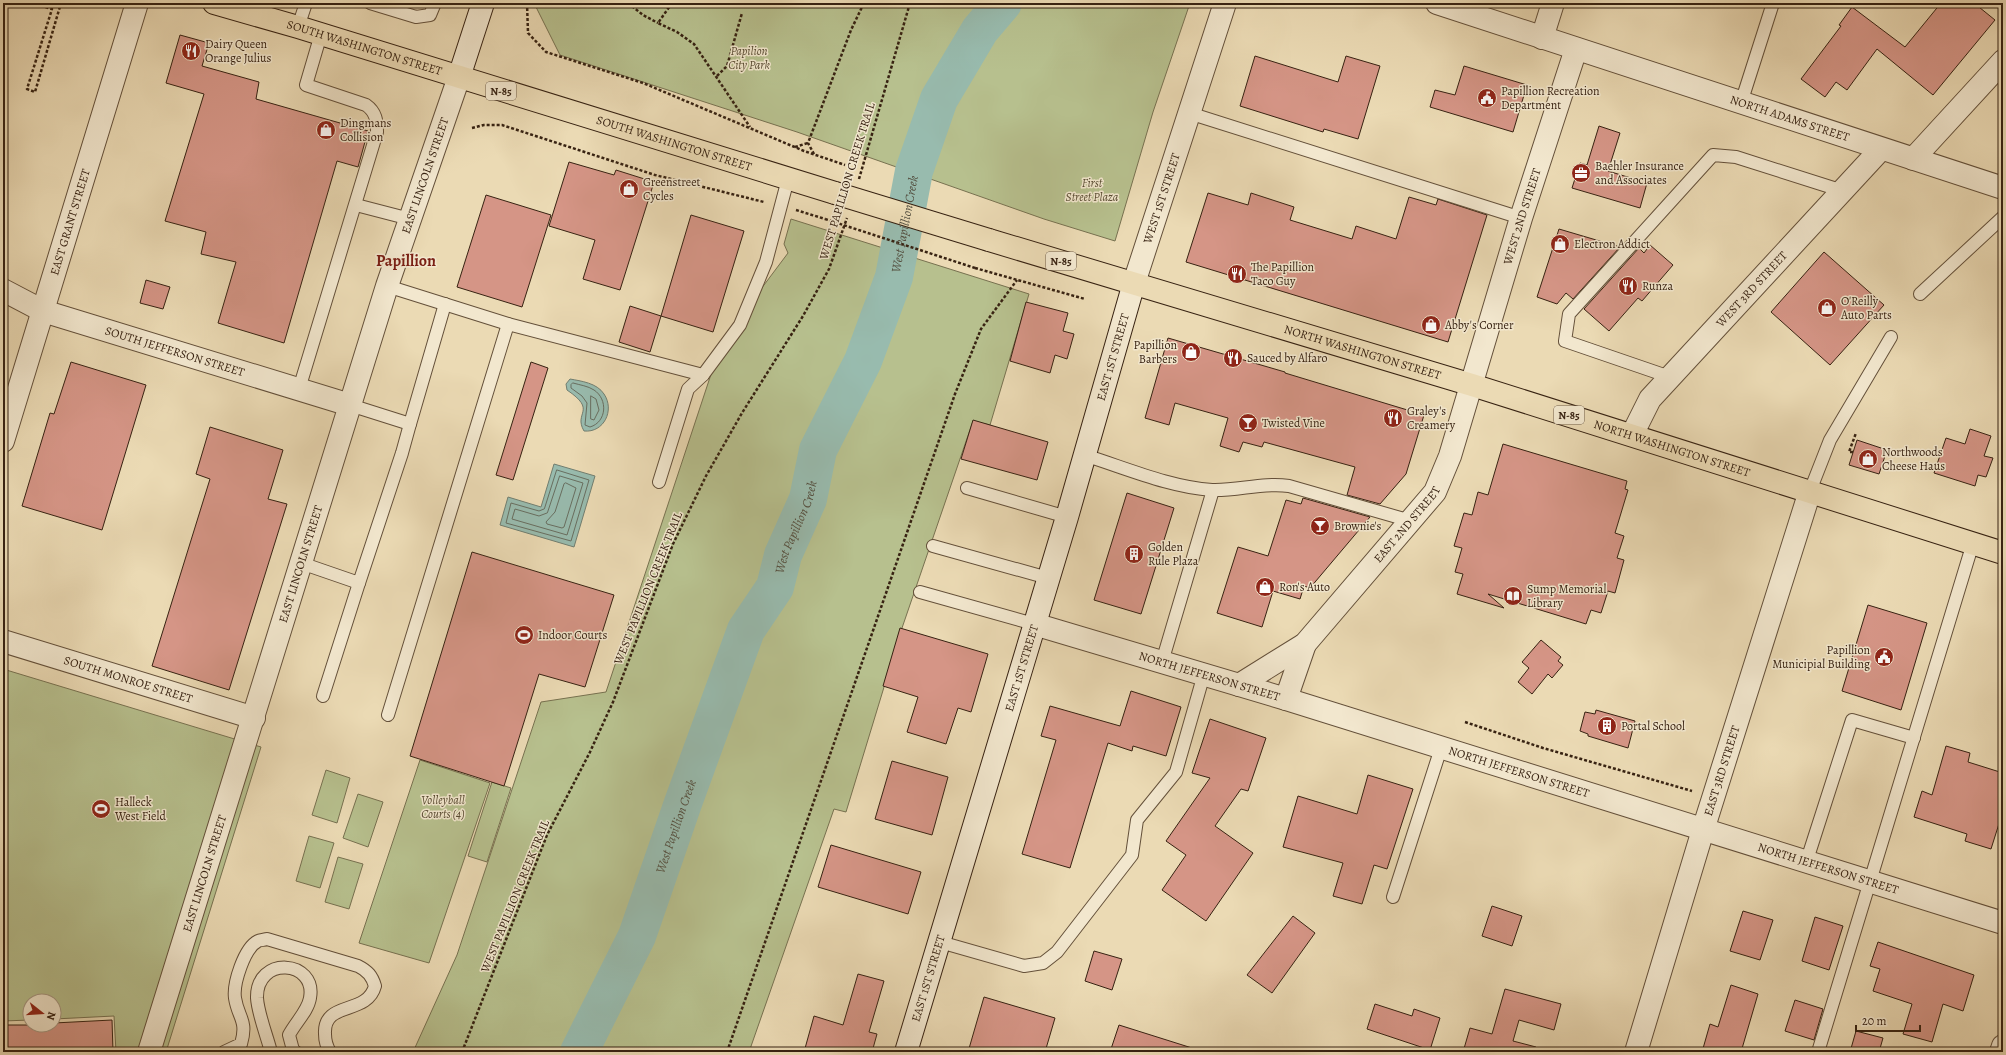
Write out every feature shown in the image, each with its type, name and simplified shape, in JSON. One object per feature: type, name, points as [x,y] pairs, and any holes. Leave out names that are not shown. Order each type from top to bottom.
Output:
[{"type":"main road","name":"SOUTH WASHINGTON STREET","points":[[214,3],[252,8],[298,27],[458,78],[989,240],[1134,282]]},
{"type":"main road","name":"NORTH WASHINGTON STREET","points":[[1134,282],[1472,385],[2003,553]]},
{"type":"street","name":"EAST GRANT STREET","points":[[3,441],[137,3]]},
{"type":"street","name":"EAST LINCOLN STREET","points":[[149,1052],[350,405],[388,286],[483,3]]},
{"type":"street","points":[[1189,113],[1225,3]]},
{"type":"street","points":[[1437,3],[1542,38],[1553,3]]},
{"type":"street","name":"NORTH ADAMS STREET","points":[[1542,38],[2003,188]]},
{"type":"street","name":"WEST 2ND STREET","points":[[1472,385],[1521,218],[1576,49]]},
{"type":"street","points":[[1913,159],[2003,62]]},
{"type":"street","name":"WEST 1ST STREET","points":[[1134,282],[1189,113]]},
{"type":"street","name":"WEST 3RD STREET","points":[[1632,435],[1650,399],[1881,149]]},
{"type":"street","name":"EAST 1ST STREET","points":[[906,1052],[1048,578],[1134,282]]},
{"type":"street","name":"SOUTH JEFFERSON STREET","points":[[3,290],[43,311],[350,405]]},
{"type":"street","name":"EAST 2ND STREET","points":[[1305,644],[1435,492],[1444,474],[1472,385]]},
{"type":"street","name":"EAST 3RD STREET","points":[[1636,1052],[1703,830],[1810,491]]},
{"type":"street","name":"NORTH JEFFERSON STREET","points":[[1034,624],[1286,699],[1869,883],[2003,923]]},
{"type":"street","name":"SOUTH MONROE STREET","points":[[3,641],[254,718]]},
{"type":"street","points":[[1239,685],[1305,644]]},
{"type":"street","points":[[1286,699],[1305,644]]},
{"type":"street","points":[[2001,1052],[2003,1046]]},
{"type":"lane","points":[[298,27],[306,3]]},
{"type":"lane","points":[[370,3],[416,17],[430,15],[435,3]]},
{"type":"lane","points":[[1741,103],[1773,3]]},
{"type":"lane","points":[[298,389],[377,132],[376,119],[373,109],[354,100],[306,85],[321,34]]},
{"type":"lane","points":[[1189,113],[1521,218]]},
{"type":"lane","points":[[1670,377],[1565,341],[1569,314],[1713,155],[1736,157],[1843,191]]},
{"type":"lane","points":[[659,482],[688,389],[703,375],[740,325],[766,262],[788,179]]},
{"type":"lane","points":[[356,204],[410,220]]},
{"type":"lane","points":[[1920,294],[2003,217]]},
{"type":"lane","points":[[388,286],[508,324],[703,375]]},
{"type":"lane","points":[[323,696],[402,454],[445,304]]},
{"type":"lane","points":[[388,715],[508,324]]},
{"type":"lane","points":[[1810,491],[1830,440],[1891,337]]},
{"type":"lane","points":[[350,405],[410,424]]},
{"type":"lane","points":[[1084,455],[1178,485],[1213,490],[1275,484],[1289,486],[1411,521]]},
{"type":"lane","points":[[967,488],[1066,517]]},
{"type":"lane","points":[[1162,662],[1213,490]]},
{"type":"lane","points":[[1818,1052],[1973,543]]},
{"type":"lane","points":[[933,546],[1048,578]]},
{"type":"lane","points":[[301,563],[359,583]]},
{"type":"lane","points":[[920,592],[1034,624]]},
{"type":"lane","points":[[940,942],[1024,966],[1043,963],[1057,952],[1132,855],[1137,820],[1176,772],[1204,674]]},
{"type":"lane","points":[[1806,863],[1852,720],[1914,738]]},
{"type":"lane","points":[[1393,897],[1441,748]]},
{"type":"lane","points":[[224,1052],[241,1044],[243,1036],[242,1020],[235,999],[244,956],[257,942],[267,939],[358,966],[367,970],[372,978],[375,986],[373,993],[368,1000],[360,1005],[334,1013],[328,1021],[324,1030],[325,1039],[330,1052]]},
{"type":"lane","points":[[271,1052],[257,999],[258,988],[262,978],[270,971],[279,968],[289,968],[299,971],[308,979],[310,987],[308,1006],[289,1035],[293,1050],[296,1052]]},
{"type":"path","points":[[31,3],[52,9],[27,89],[35,92],[61,5]]},
{"type":"path","points":[[528,3],[528,33],[546,52],[643,83],[795,147],[845,165]]},
{"type":"path","points":[[628,3],[643,15],[677,32],[694,44],[717,76],[750,128]]},
{"type":"path","points":[[658,23],[672,3]]},
{"type":"path","points":[[808,143],[851,30],[864,3]]},
{"type":"path","name":"WEST PAPILLION CREEK TRAIL","points":[[858,184],[910,3]]},
{"type":"path","points":[[717,76],[727,66],[742,13]]},
{"type":"path","points":[[472,128],[484,125],[502,125],[655,175],[781,206],[975,268],[1085,300]]},
{"type":"path","points":[[795,147],[808,143]]},
{"type":"path","points":[[808,143],[815,154]]},
{"type":"path","name":"WEST PAPILLION CREEK TRAIL","points":[[462,1052],[547,835],[590,752],[613,702],[673,544],[706,476],[734,427],[803,316],[828,269],[848,212]]},
{"type":"path","points":[[727,1052],[955,394],[981,329],[1017,280]]},
{"type":"path","points":[[1853,452],[1849,452],[1856,431]]},
{"type":"path","points":[[1465,722],[1550,750],[1714,798]]},
{"type":"green space","points":[[534,3],[1190,3],[1153,112],[1115,241],[1044,219],[797,132],[560,55]]},
{"type":"green space","points":[[791,219],[1029,294],[990,425],[973,421],[902,628],[846,812],[834,809],[749,1052],[413,1052],[457,955],[541,702],[606,692],[722,341],[788,253],[784,244]]},
{"type":"green space","name":"Halleck West Field","points":[[3,669],[261,747],[166,1052],[116,1052],[114,1016],[62,1019],[62,993],[22,993],[22,1020],[3,1021]]},
{"type":"green space","name":"Volleyball Courts (4)","points":[[420,760],[490,783],[429,963],[359,943]]},
{"type":"green space","points":[[326,770],[350,778],[337,823],[312,815]]},
{"type":"green space","points":[[492,782],[511,788],[487,862],[468,856]]},
{"type":"green space","points":[[358,794],[383,802],[368,847],[343,838]]},
{"type":"green space","points":[[309,836],[334,843],[320,888],[296,881]]},
{"type":"green space","points":[[338,857],[363,864],[349,909],[325,902]]},
{"type":"water","points":[[570,379],[597,387],[601,390],[607,400],[608,413],[606,419],[597,428],[591,431],[584,431],[581,425],[583,407],[576,397],[567,390],[566,384]]},
{"type":"water","points":[[554,464],[595,476],[574,547],[500,525],[508,497],[541,507]]},
{"type":"building","points":[[1941,3],[1974,3],[1995,20],[1933,95],[1877,49],[1847,90],[1836,82],[1825,97],[1801,79],[1841,26],[1839,25],[1852,7],[1905,47]]},
{"type":"building","points":[[180,35],[209,43],[202,66],[259,82],[256,99],[368,131],[358,167],[337,161],[284,343],[218,323],[236,262],[201,254],[206,232],[165,221],[204,94],[166,83]]},
{"type":"building","points":[[1255,56],[1338,82],[1346,56],[1380,66],[1358,139],[1324,129],[1323,132],[1240,106]]},
{"type":"building","points":[[1464,66],[1527,85],[1513,132],[1430,107],[1435,90],[1455,95]]},
{"type":"building","points":[[1599,126],[1620,133],[1608,171],[1647,183],[1640,208],[1572,188],[1580,163],[1587,165]]},
{"type":"building","points":[[569,162],[614,175],[616,170],[654,182],[620,290],[583,279],[595,240],[549,226]]},
{"type":"building","points":[[1208,193],[1248,205],[1251,193],[1294,207],[1290,220],[1352,239],[1356,226],[1396,239],[1409,197],[1436,205],[1438,199],[1487,215],[1448,342],[1186,262]]},
{"type":"building","points":[[486,195],[551,215],[522,307],[457,287]]},
{"type":"building","points":[[691,215],[744,231],[713,332],[661,316]]},
{"type":"building","points":[[1559,229],[1620,247],[1573,299],[1566,293],[1557,304],[1537,297]]},
{"type":"building","points":[[1650,245],[1673,265],[1642,301],[1638,298],[1609,331],[1584,309],[1639,248],[1644,253]]},
{"type":"building","name":"O'Reilly Auto Parts","points":[[1824,252],[1884,305],[1830,365],[1771,312]]},
{"type":"building","points":[[146,280],[170,287],[163,309],[140,303]]},
{"type":"building","points":[[1026,302],[1068,313],[1063,331],[1074,334],[1067,359],[1055,355],[1050,373],[1010,361]]},
{"type":"building","points":[[630,306],[661,316],[650,352],[619,342]]},
{"type":"building","points":[[1168,338],[1424,415],[1406,474],[1380,504],[1347,495],[1355,467],[1264,442],[1262,447],[1243,442],[1239,452],[1220,446],[1228,418],[1175,403],[1169,425],[1145,418]]},
{"type":"building","points":[[71,362],[146,385],[102,530],[22,506],[50,413],[54,414]]},
{"type":"building","points":[[531,362],[548,368],[513,480],[496,475]]},
{"type":"building","points":[[973,420],[1048,442],[1037,480],[961,459]]},
{"type":"building","points":[[210,427],[283,450],[268,499],[287,504],[229,690],[152,666],[210,479],[196,474]]},
{"type":"building","points":[[1970,429],[1991,436],[1984,456],[1993,458],[1986,477],[1978,475],[1975,486],[1934,473],[1946,438],[1965,444]]},
{"type":"building","name":"Northwoods Cheese Haus","points":[[1857,440],[1887,450],[1879,474],[1849,465]]},
{"type":"building","points":[[1503,444],[1627,481],[1625,489],[1628,490],[1615,533],[1624,536],[1617,558],[1624,560],[1615,593],[1608,591],[1601,613],[1591,610],[1586,624],[1488,594],[1504,608],[1457,594],[1463,574],[1455,572],[1462,548],[1454,546],[1464,513],[1472,515],[1478,492],[1488,495]]},
{"type":"building","name":"Golden Rule Plaza","points":[[1127,493],[1174,508],[1141,614],[1094,600]]},
{"type":"building","points":[[1303,498],[1370,517],[1310,588],[1304,586],[1300,599],[1273,591],[1262,627],[1217,613],[1238,547],[1268,556],[1286,500],[1301,504]]},
{"type":"building","name":"Indoor Courts","points":[[472,552],[614,595],[585,687],[539,674],[504,786],[410,756]]},
{"type":"building","name":"Papillion Municipial Building","points":[[1868,605],[1927,623],[1901,710],[1842,691]]},
{"type":"building","points":[[900,628],[988,654],[971,712],[958,708],[946,744],[907,732],[918,697],[883,686]]},
{"type":"building","points":[[1541,640],[1561,657],[1558,661],[1563,665],[1552,678],[1548,674],[1532,694],[1518,682],[1529,668],[1522,662]]},
{"type":"building","points":[[1131,691],[1181,707],[1166,756],[1133,746],[1132,751],[1108,743],[1070,868],[1022,854],[1056,740],[1041,736],[1050,706],[1120,726]]},
{"type":"building","name":"Portal School","points":[[1596,710],[1635,721],[1628,748],[1588,736],[1588,734],[1580,731],[1585,712],[1595,714]]},
{"type":"building","points":[[1210,719],[1266,738],[1248,791],[1241,789],[1215,826],[1253,853],[1206,921],[1162,890],[1186,855],[1166,841],[1210,778],[1192,773]]},
{"type":"building","points":[[1946,746],[1970,753],[1968,762],[2003,773],[2003,811],[1991,849],[1965,841],[1967,834],[1914,817],[1922,791],[1932,795]]},
{"type":"building","points":[[892,761],[948,777],[932,835],[875,819]]},
{"type":"building","points":[[1368,775],[1413,789],[1387,869],[1374,865],[1362,904],[1333,896],[1343,863],[1283,847],[1298,796],[1357,814]]},
{"type":"building","points":[[831,845],[921,872],[908,914],[818,887]]},
{"type":"building","points":[[1492,906],[1522,916],[1512,946],[1482,936]]},
{"type":"building","points":[[1743,911],[1773,920],[1760,960],[1730,951]]},
{"type":"building","points":[[1293,916],[1315,933],[1272,993],[1247,975]]},
{"type":"building","points":[[1815,917],[1843,926],[1829,970],[1802,961]]},
{"type":"building","points":[[1878,942],[1974,975],[1963,1011],[1943,1004],[1932,1042],[1903,1034],[1912,1004],[1873,991],[1880,969],[1870,966]]},
{"type":"building","points":[[1094,951],[1122,959],[1112,990],[1085,981]]},
{"type":"building","points":[[858,974],[884,981],[869,1032],[877,1034],[872,1052],[804,1052],[814,1016],[843,1025]]},
{"type":"building","points":[[1731,985],[1758,994],[1741,1052],[1702,1052],[1710,1024],[1718,1027]]},
{"type":"building","points":[[1505,989],[1561,1004],[1554,1030],[1519,1020],[1513,1041],[1536,1047],[1535,1052],[1463,1052],[1470,1028],[1492,1034]]},
{"type":"building","points":[[984,997],[1055,1018],[1045,1052],[968,1052]]},
{"type":"building","points":[[1795,1000],[1823,1009],[1814,1040],[1785,1031]]},
{"type":"building","points":[[1375,1004],[1412,1016],[1414,1009],[1440,1018],[1430,1050],[1367,1029]]},
{"type":"building","points":[[112,1020],[113,1052],[3,1052],[3,1025],[22,1025],[22,1033],[62,1033],[62,1023]]},
{"type":"building","points":[[1119,1025],[1192,1048],[1192,1052],[1110,1052]]},
{"type":"building","points":[[1856,1031],[1883,1038],[1879,1052],[1850,1052]]},
{"type":"waterway","name":"West Papillion Creek","points":[[579,1052],[637,936],[683,803],[746,630],[775,587],[783,555],[808,499],[818,450],[863,361],[894,277],[914,171],[939,99],[980,30],[1003,3]]},
{"type":"place","name":"Dairy Queen Orange Julius","points":[[191,51]]},
{"type":"place","name":"Papillion Recreation Department","points":[[1487,98]]},
{"type":"place","name":"Dingmans Collision","points":[[326,130]]},
{"type":"place","name":"Baehler Insurance and Associates","points":[[1581,173]]},
{"type":"place","name":"Greenstreet Cycles","points":[[629,189]]},
{"type":"place","name":"Electron Addict","points":[[1560,244]]},
{"type":"place","name":"The Papillion Taco Guy","points":[[1237,274]]},
{"type":"place","name":"Runza","points":[[1628,286]]},
{"type":"place","name":"O'Reilly Auto Parts","points":[[1827,308]]},
{"type":"place","name":"Abby's Corner","points":[[1431,325]]},
{"type":"place","name":"Papillion Barbers","points":[[1191,352]]},
{"type":"place","name":"Sauced by Alfaro","points":[[1233,358]]},
{"type":"place","name":"Graley's Creamery","points":[[1393,418]]},
{"type":"place","name":"Twisted Vine","points":[[1248,423]]},
{"type":"place","name":"Northwoods Cheese Haus","points":[[1868,459]]},
{"type":"place","name":"Brownie's","points":[[1320,526]]},
{"type":"place","name":"Golden Rule Plaza","points":[[1134,554]]},
{"type":"place","name":"Ron's Auto","points":[[1265,587]]},
{"type":"place","name":"Sump Memorial Library","points":[[1513,596]]},
{"type":"place","name":"Indoor Courts","points":[[524,635]]},
{"type":"place","name":"Papillion Municipial Building","points":[[1884,657]]},
{"type":"place","name":"Portal School","points":[[1607,726]]},
{"type":"place","name":"Halleck West Field","points":[[101,809]]},
{"type":"district","name":"Papillion","points":[[406,261]]},
{"type":"park label","name":"Papilion City Park","points":[[749,58]]},
{"type":"park label","name":"First Street Plaza","points":[[1092,190]]}]
